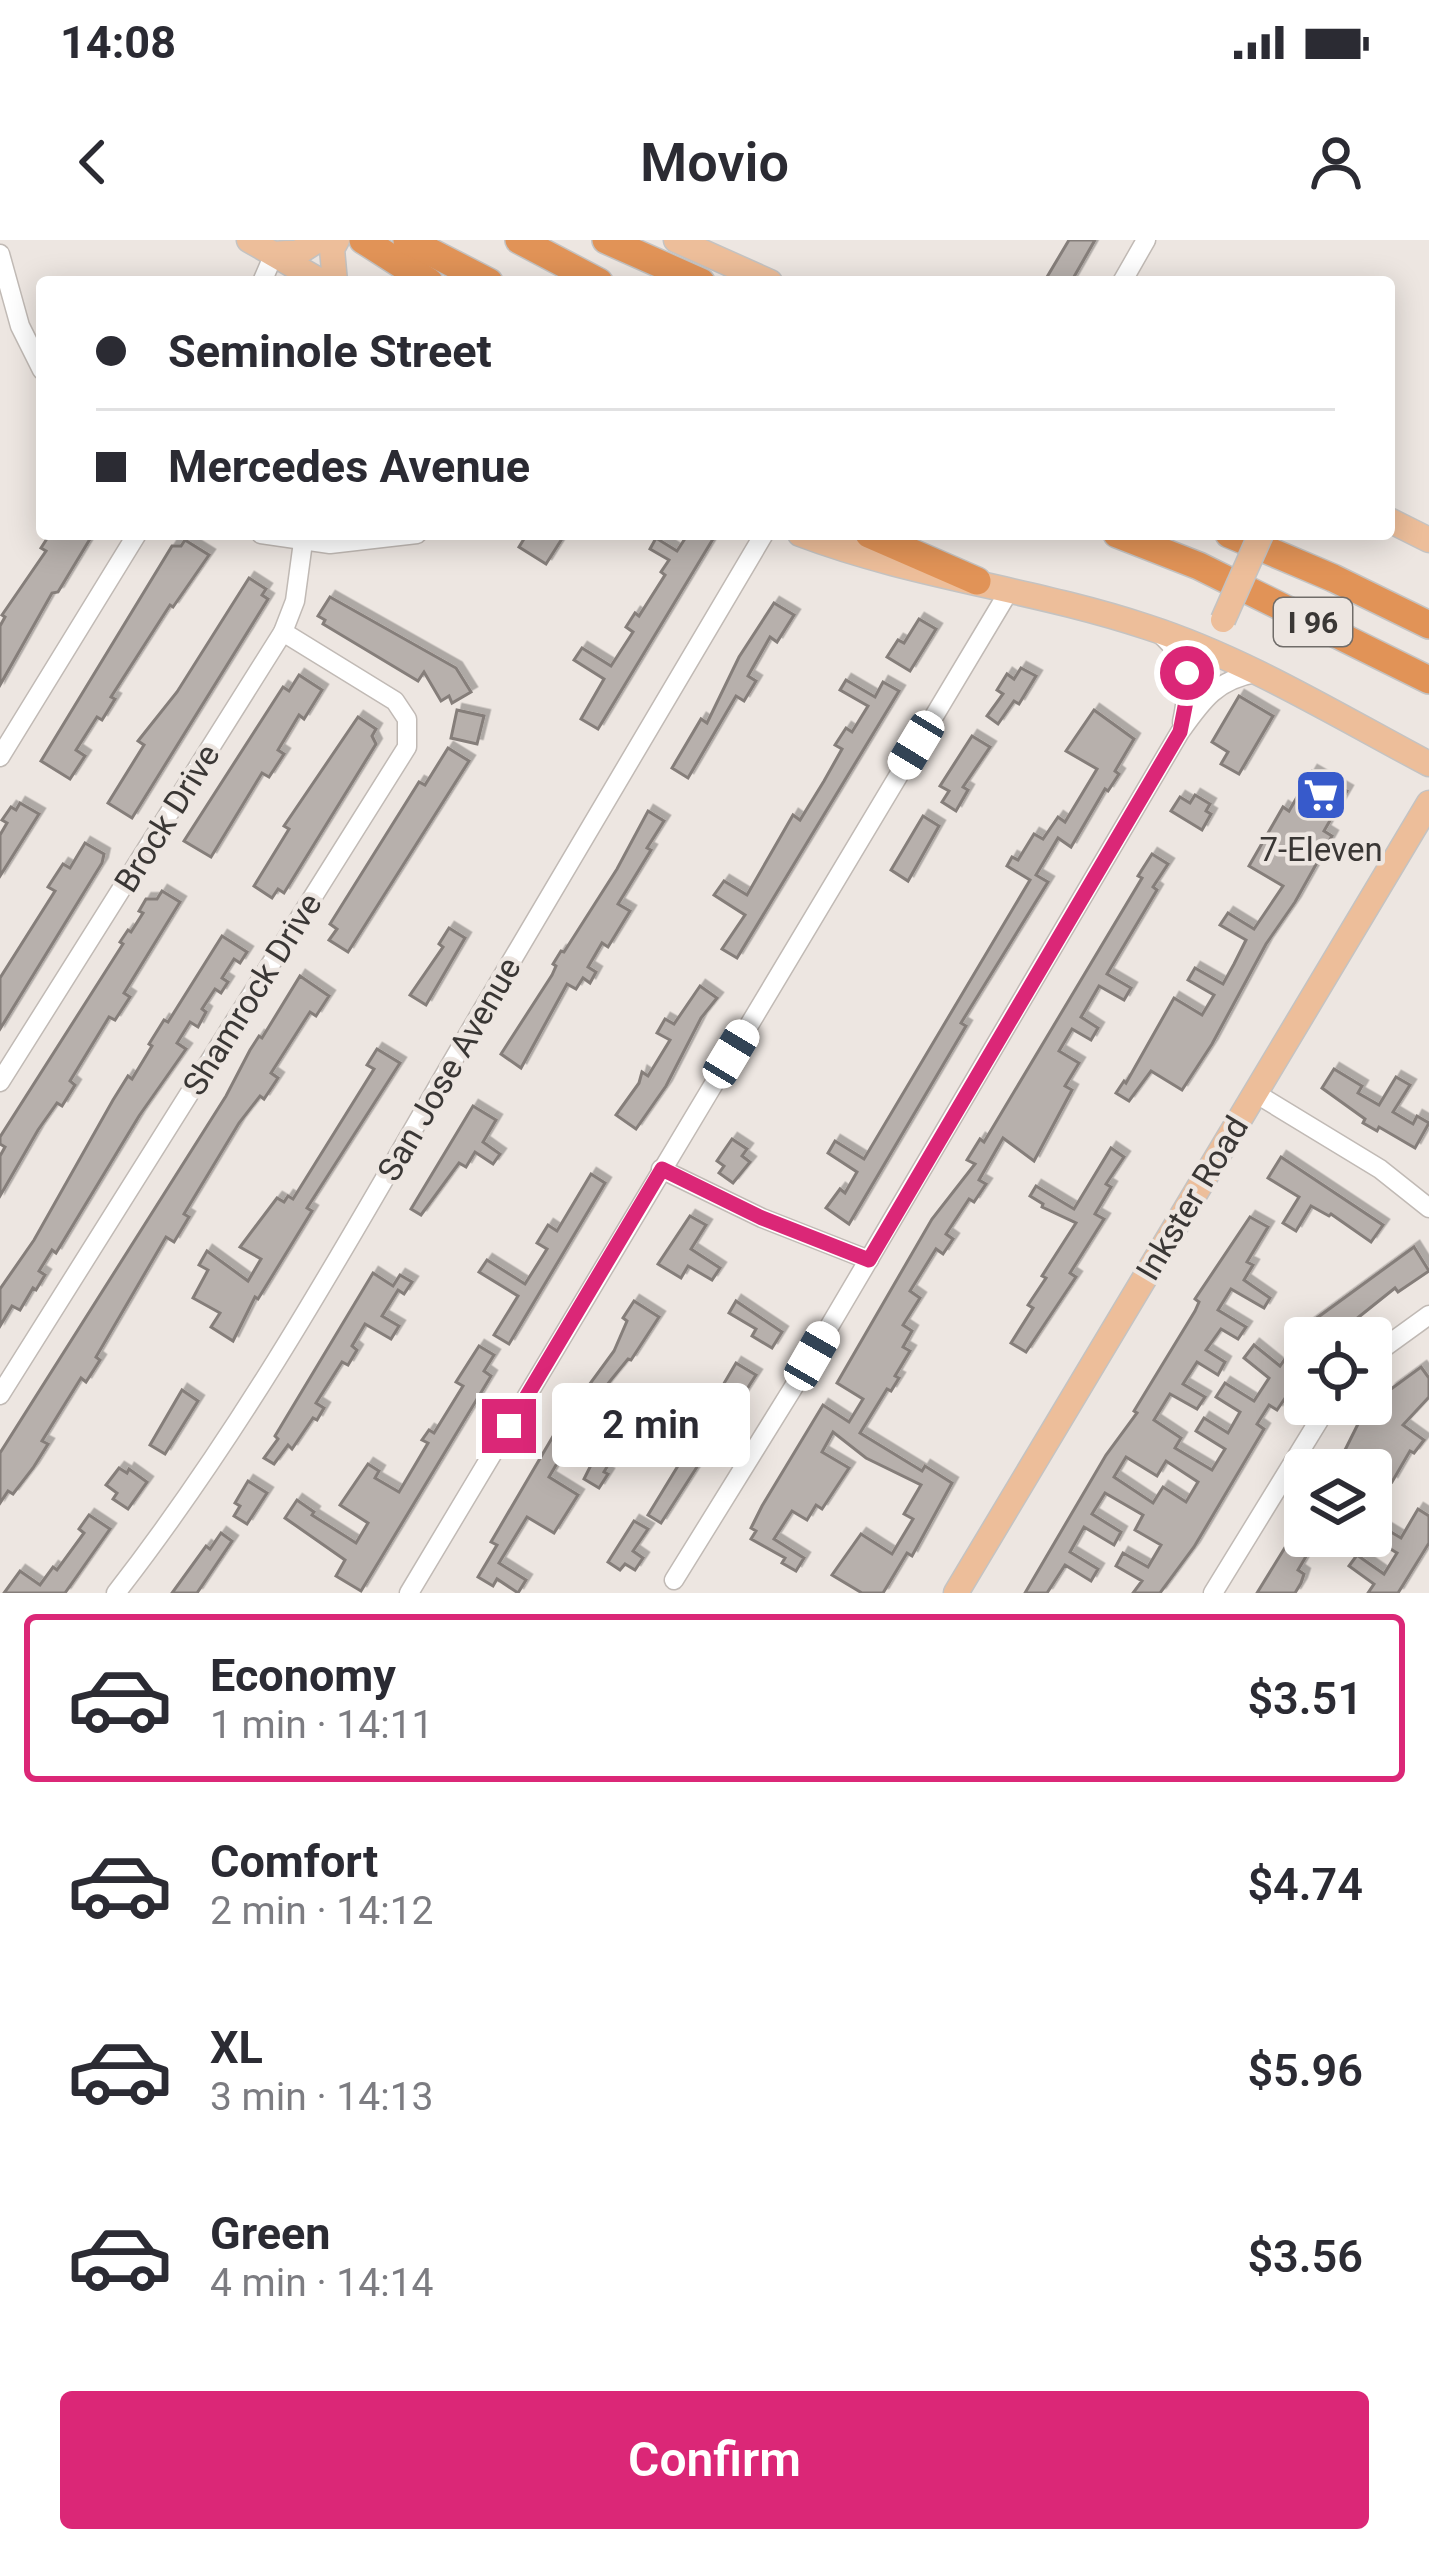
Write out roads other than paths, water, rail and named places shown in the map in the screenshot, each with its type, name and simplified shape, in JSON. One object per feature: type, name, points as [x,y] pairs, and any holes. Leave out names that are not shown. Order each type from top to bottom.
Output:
[{"type":"highway","points":[[363,240],[420,276]]},
{"type":"highway","points":[[407,240],[477,276]]},
{"type":"highway","points":[[519,240],[587,276]]},
{"type":"highway","points":[[606,240],[687,276]]},
{"type":"highway","points":[[882,540],[977,581]]},
{"type":"highway","name":"I 96","points":[[1132,540],[1199,566],[1429,680]]},
{"type":"highway","name":"I 96","points":[[1243,540],[1429,626]]},
{"type":"main road","points":[[249,240],[303,276]]},
{"type":"main road","points":[[676,240],[757,276]]},
{"type":"main road","points":[[274,254],[326,242],[334,276]]},
{"type":"main road","points":[[1395,523],[1429,540]]},
{"type":"main road","points":[[818,540],[900,567],[977,581],[1151,628],[1218,654],[1429,764]]},
{"type":"main road","points":[[1218,654],[1223,620],[1258,540]]},
{"type":"main road","name":"Inkster Road","points":[[956,1593],[1429,803]]},
{"type":"street","points":[[1125,276],[1146,240]]},
{"type":"street","points":[[0,254],[20,326],[36,358]]},
{"type":"street","points":[[265,276],[274,254]]},
{"type":"street","points":[[0,332],[20,326]]},
{"type":"street","points":[[0,757],[133,540]]},
{"type":"street","points":[[292,540],[379,540]]},
{"type":"street","name":"San Jose Avenue","points":[[116,1593],[172,1521],[257,1389],[760,540]]},
{"type":"street","name":"Brock Drive","points":[[0,1082],[284,632],[295,601],[303,542]]},
{"type":"street","points":[[409,1593],[1010,591]]},
{"type":"street","points":[[1151,628],[1174,647],[1187,673],[1180,732]]},
{"type":"street","name":"Shamrock Drive","points":[[0,1395],[407,747],[410,729],[394,701],[284,632]]},
{"type":"street","points":[[674,1580],[1180,732],[1209,692],[1232,677],[1256,673]]},
{"type":"street","points":[[1255,1093],[1380,1169],[1429,1208]]},
{"type":"street","points":[[662,1169],[762,1218],[869,1260]]},
{"type":"street","points":[[1392,1342],[1429,1315]]},
{"type":"street","points":[[1213,1593],[1316,1425]]},
{"type":"place","name":"7-Eleven","points":[[1321,795]]}]
